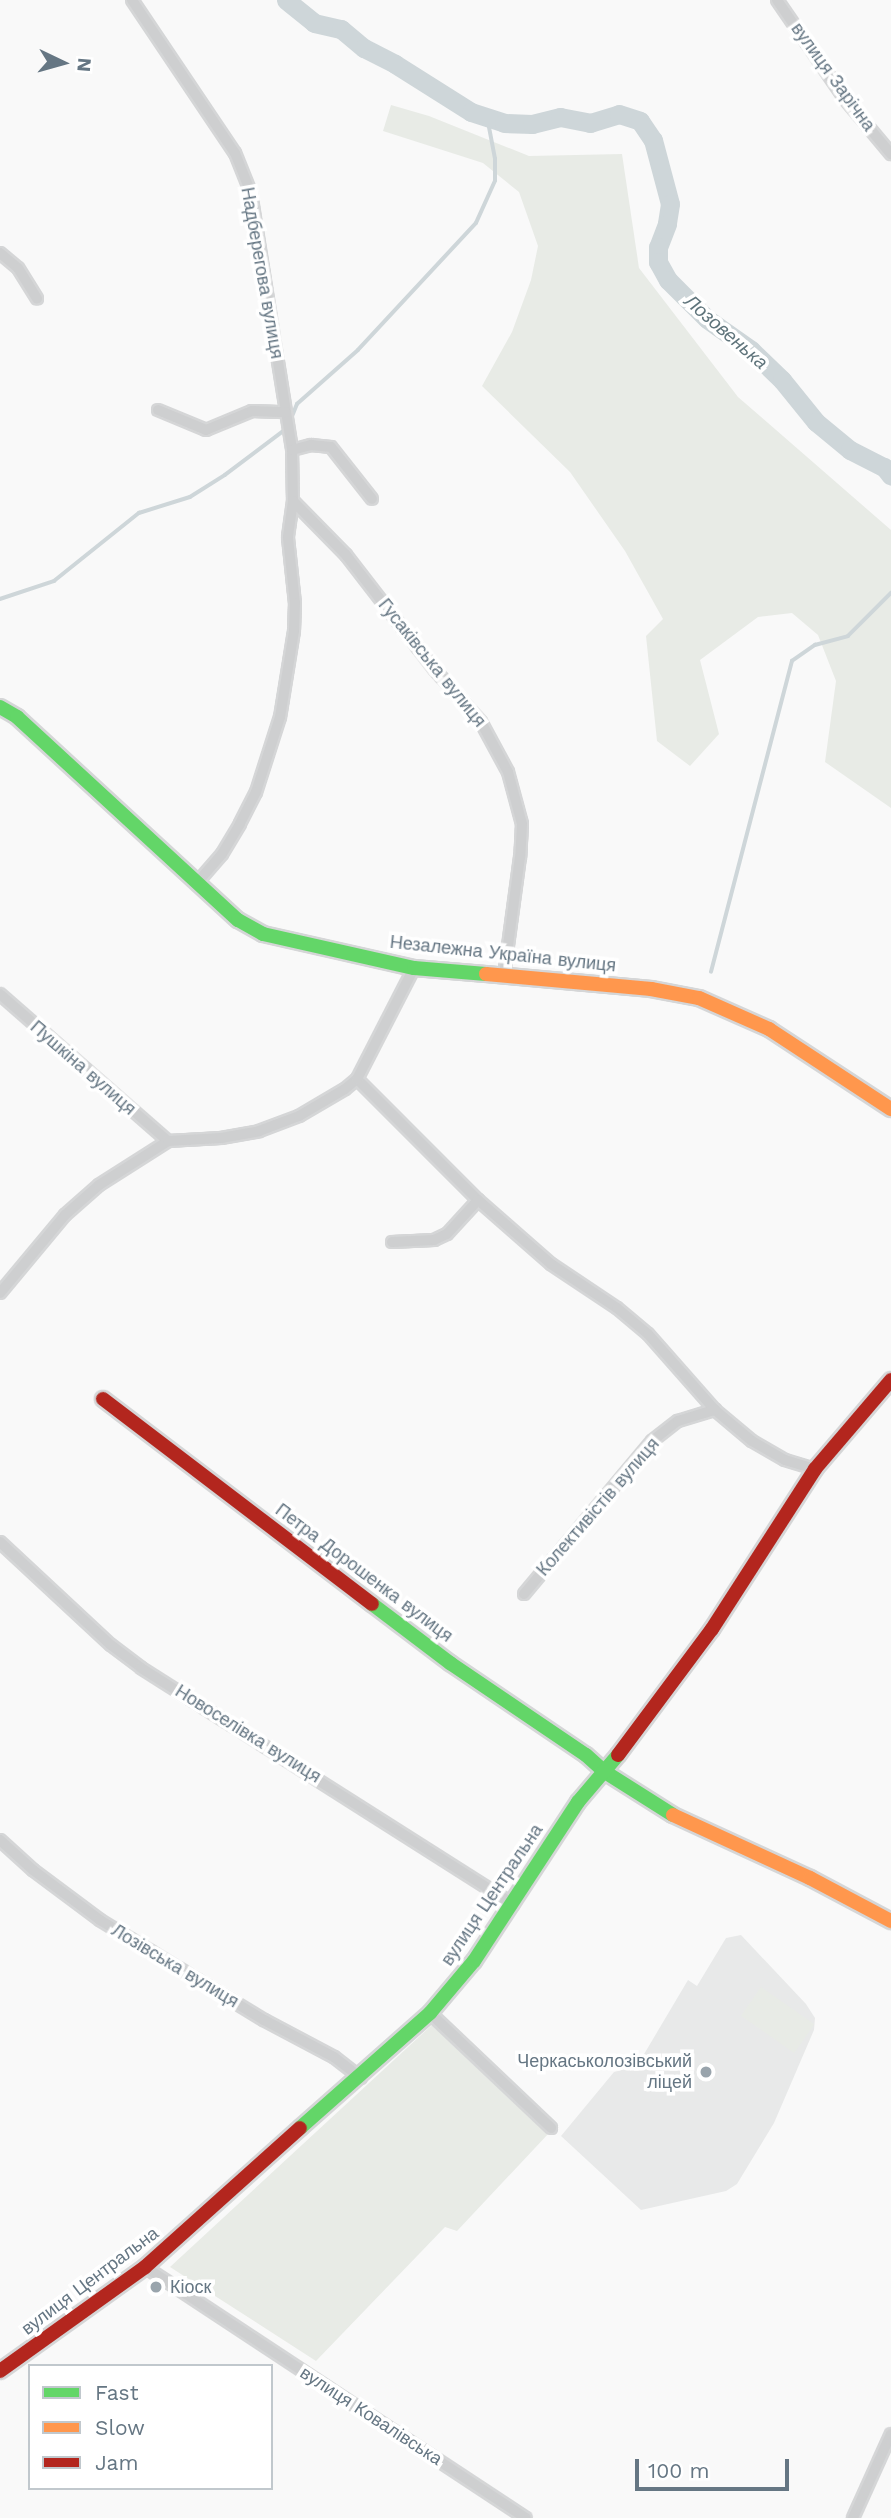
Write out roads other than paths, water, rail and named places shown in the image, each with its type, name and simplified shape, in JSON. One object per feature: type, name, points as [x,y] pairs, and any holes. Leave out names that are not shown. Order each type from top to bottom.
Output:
[{"type":"street","name":"Надберегова вулиця","points":[[132,0],[235,153],[251,192],[292,450],[293,501],[288,538],[295,603],[294,631],[280,717],[256,792],[222,854],[197,883]]},
{"type":"street","name":"вулиця Зарічна","points":[[777,0],[845,99],[891,153]]},
{"type":"street","points":[[0,253],[18,268],[37,299]]},
{"type":"street","points":[[158,410],[206,430],[252,411],[286,412]]},
{"type":"street","points":[[292,450],[311,445],[331,447],[372,499]]},
{"type":"street","name":"Гусаківська вулиця","points":[[293,501],[346,555],[435,670],[481,722],[508,772],[522,824],[504,975]]},
{"type":"street","name":"Незалежна Україна вулиця","points":[[0,707],[17,717],[238,920],[263,934],[414,968],[651,989],[715,1004],[769,1029],[891,1109]]},
{"type":"street","points":[[0,1293],[65,1215],[99,1185],[168,1141],[221,1138],[259,1131],[299,1116],[357,1079],[414,968]]},
{"type":"street","name":"Пушкіна вулиця","points":[[0,994],[168,1141]]},
{"type":"street","points":[[357,1079],[478,1200],[551,1264],[617,1308],[648,1334],[715,1410],[752,1441],[785,1460],[815,1469]]},
{"type":"street","points":[[392,1242],[434,1240],[447,1234],[478,1200]]},
{"type":"street","name":"вулиця Центральна","points":[[0,2371],[145,2267],[361,2078],[430,2013],[474,1961],[578,1802],[605,1772],[712,1629],[815,1469],[891,1380]]},
{"type":"street","name":"Петра Дорошенка вулиця","points":[[103,1399],[450,1663],[586,1755],[605,1772],[679,1819],[810,1878],[891,1921]]},
{"type":"street","name":"Колективістів вулиця","points":[[524,1594],[652,1441],[678,1422],[715,1410]]},
{"type":"street","name":"Новоселівка вулиця","points":[[0,1542],[111,1645],[141,1668],[513,1903]]},
{"type":"street","name":"Лозівська вулиця","points":[[0,1840],[26,1865],[100,1920],[193,1978],[334,2057],[361,2078]]},
{"type":"street","points":[[430,2013],[551,2128]]},
{"type":"street","name":"вулиця Ковалівська","points":[[145,2267],[526,2518]]},
{"type":"street","points":[[853,2518],[891,2434]]},
{"type":"waterway","name":"Лозовенька","points":[[286,0],[314,23],[341,29],[364,48],[395,64],[471,112],[504,123],[532,124],[560,117],[590,123],[619,114],[640,121],[653,140],[670,204],[667,224],[658,247],[658,262],[668,280],[707,319],[751,350],[782,380],[816,422],[850,450],[884,467],[891,476]]},
{"type":"waterway","points":[[291,419],[297,404],[358,350],[476,223],[495,181],[495,159],[487,117]]},
{"type":"waterway","points":[[0,599],[54,581],[139,513],[190,497],[225,475],[286,429]]},
{"type":"waterway","points":[[711,972],[792,661],[815,645],[848,636],[891,593]]},
{"type":"place","name":"Черкаськолозівський ліцей","points":[[706,2072]]},
{"type":"place","name":"Кіоск","points":[[156,2287]]}]
